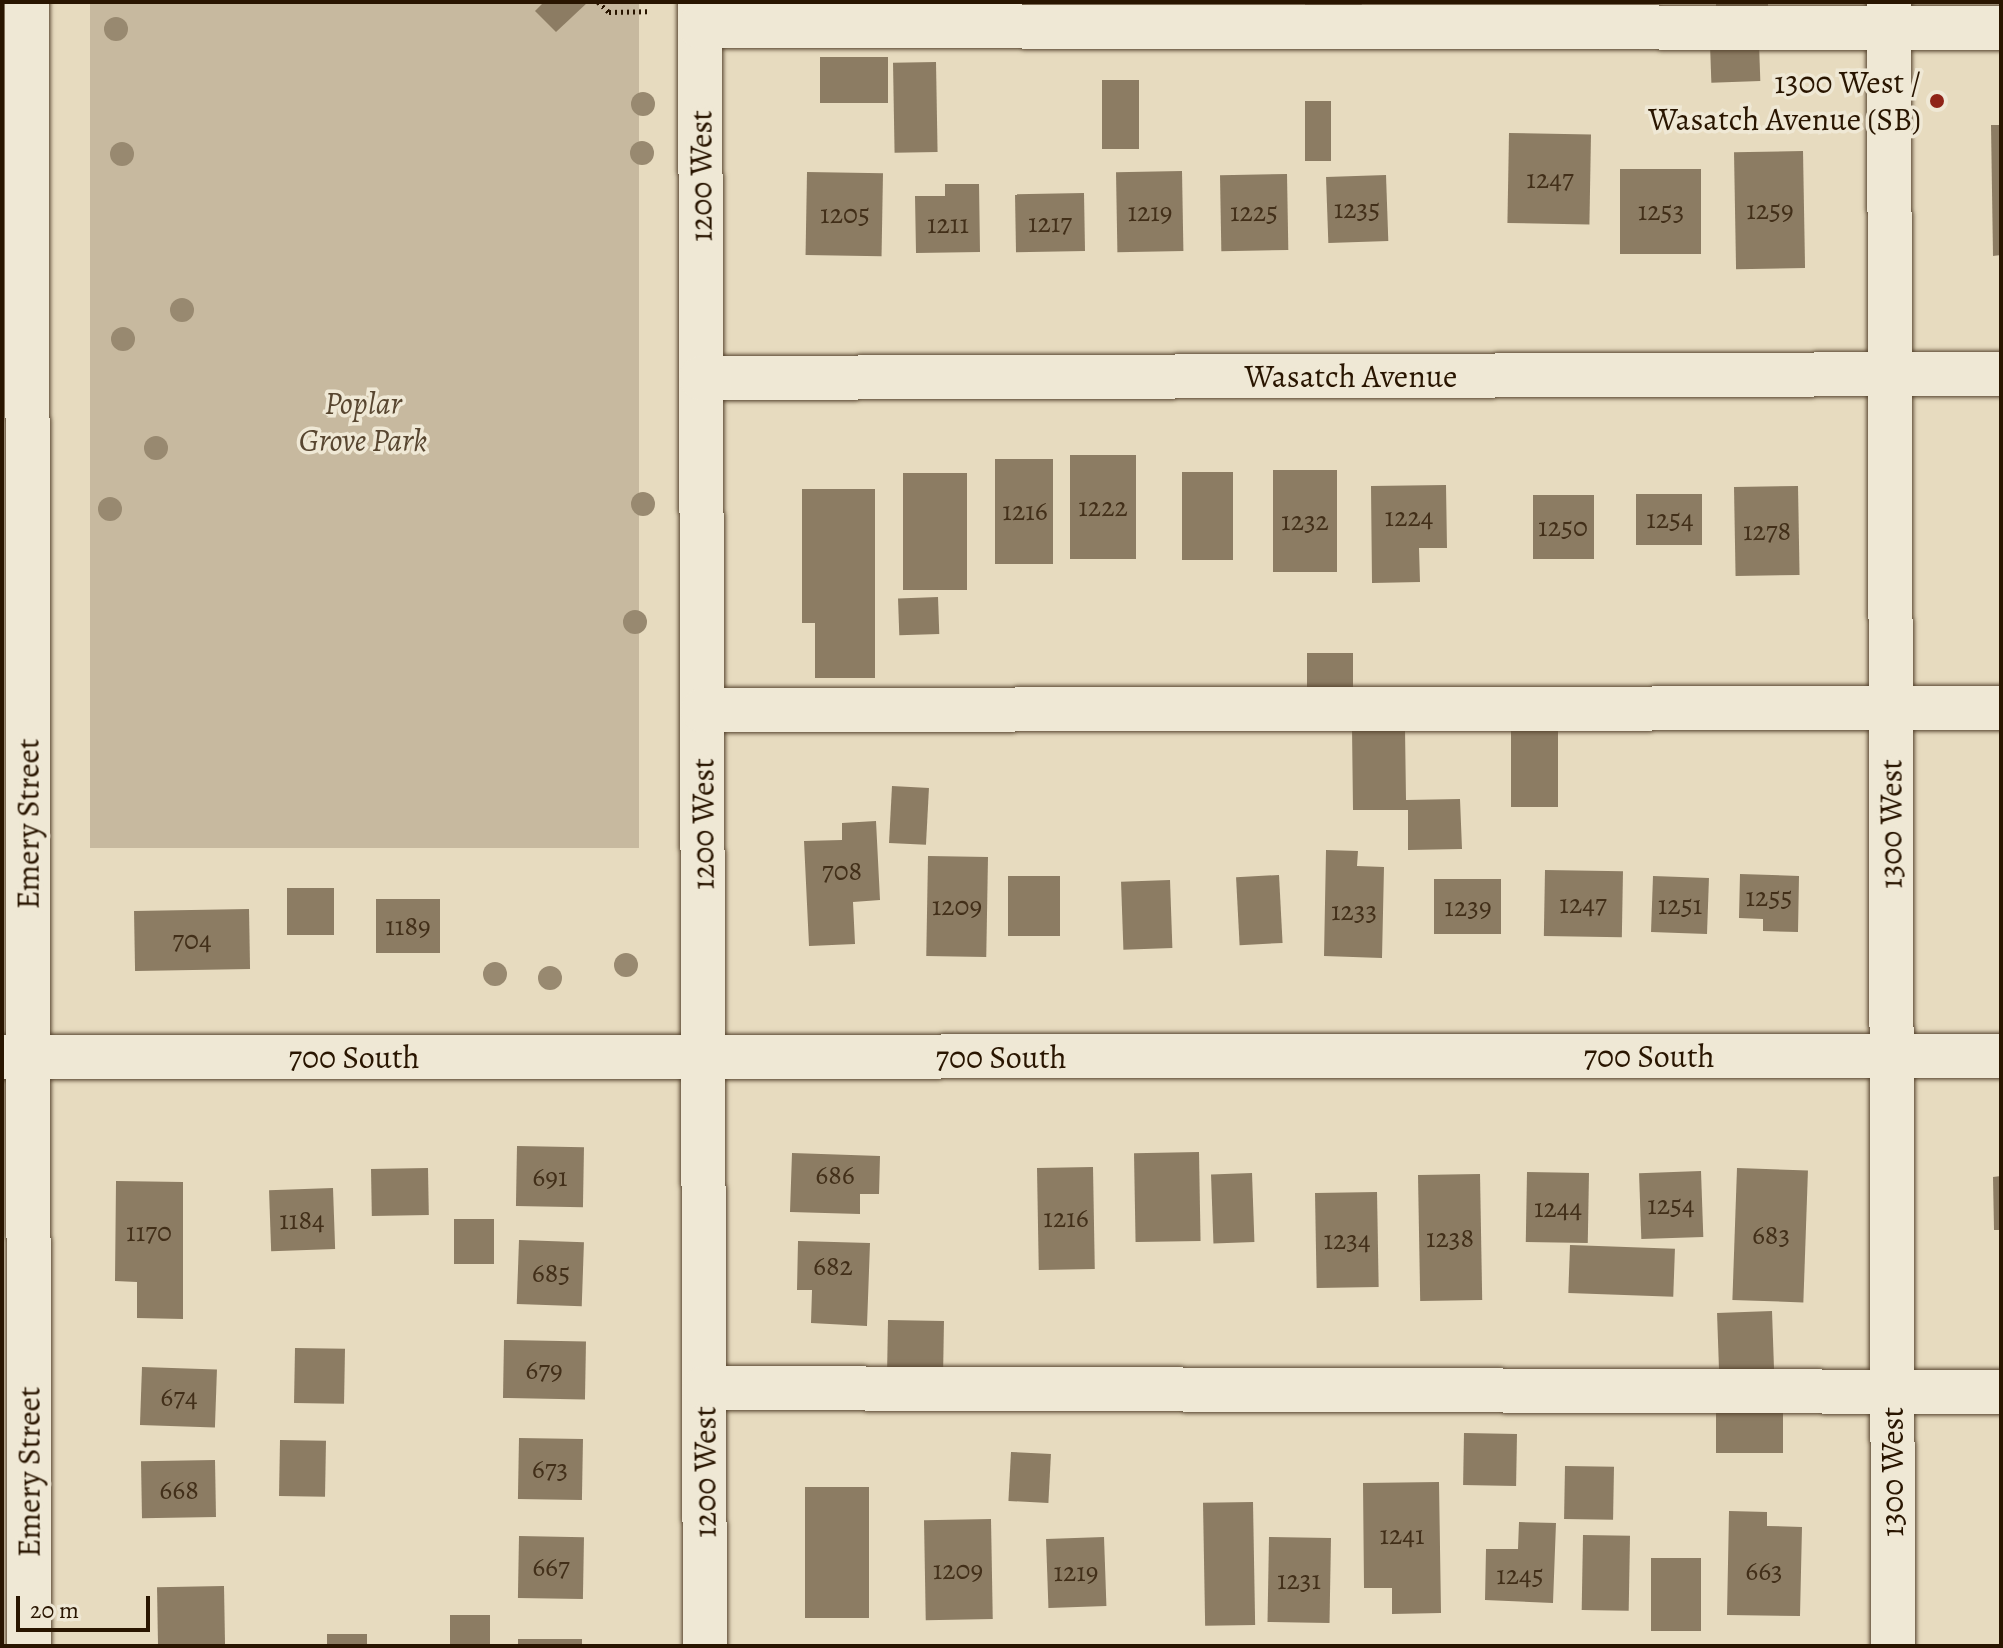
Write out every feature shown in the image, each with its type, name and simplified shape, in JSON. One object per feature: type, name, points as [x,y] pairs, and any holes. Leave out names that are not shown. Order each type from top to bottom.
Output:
[{"type":"street","name":"Emery Street","points":[[27,2],[15,1057],[29,1646]]},
{"type":"street","points":[[700,14],[1889,15],[2001,28]]},
{"type":"street","name":"1200 West","points":[[700,14],[705,1646]]},
{"type":"street","name":"1300 West","points":[[1889,15],[1893,1646]]},
{"type":"street","name":"Wasatch Avenue","points":[[701,378],[2001,374]]},
{"type":"street","points":[[703,710],[2001,708]]},
{"type":"street","name":"700 South","points":[[15,1057],[2001,1056]]},
{"type":"street","points":[[704,1388],[2001,1392]]},
{"type":"path","points":[[598,2],[609,12],[648,11]]},
{"type":"green space","name":"Poplar Grove Park","points":[[90,2],[639,2],[639,848],[90,848]]},
{"type":"building","points":[[544,2],[588,2],[556,32],[535,11]]},
{"type":"building","points":[[1305,2],[1362,2],[1361,14],[1305,12]]},
{"type":"building","points":[[1716,2],[1768,2],[1768,16],[1716,16]]},
{"type":"building","points":[[1759,43],[1760,81],[1711,83],[1710,45]]},
{"type":"building","points":[[820,57],[888,57],[888,103],[820,103]]},
{"type":"building","points":[[936,62],[938,152],[895,153],[893,63]]},
{"type":"building","points":[[1102,80],[1139,80],[1139,149],[1102,149]]},
{"type":"building","points":[[1305,101],[1331,101],[1331,161],[1305,161]]},
{"type":"building","points":[[1991,125],[2001,125],[2001,255],[1993,256]]},
{"type":"building","points":[[1509,133],[1591,134],[1589,224],[1507,223]]},
{"type":"building","points":[[1803,151],[1805,268],[1736,269],[1734,152]]},
{"type":"building","points":[[1620,169],[1701,169],[1701,254],[1620,254]]},
{"type":"building","points":[[1182,171],[1183,251],[1117,252],[1116,172]]},
{"type":"building","points":[[807,172],[883,173],[882,256],[806,255]]},
{"type":"building","points":[[1287,174],[1288,250],[1221,251],[1220,175]]},
{"type":"building","points":[[1386,175],[1388,241],[1328,243],[1326,177]]},
{"type":"building","points":[[945,184],[979,184],[980,252],[916,253],[915,196],[945,196]]},
{"type":"building","points":[[1084,193],[1085,251],[1016,252],[1015,194]]},
{"type":"building","points":[[1070,455],[1136,455],[1136,559],[1070,559]]},
{"type":"building","points":[[995,459],[1053,459],[1053,564],[995,564]]},
{"type":"building","points":[[1273,470],[1337,470],[1337,572],[1273,572]]},
{"type":"building","points":[[1182,472],[1233,472],[1233,560],[1182,560]]},
{"type":"building","points":[[903,473],[967,473],[967,590],[903,590]]},
{"type":"building","points":[[1446,485],[1447,548],[1419,548],[1420,582],[1372,583],[1371,486]]},
{"type":"building","points":[[1798,486],[1800,575],[1736,576],[1734,487]]},
{"type":"building","points":[[802,489],[875,489],[875,678],[815,678],[815,623],[802,623]]},
{"type":"building","points":[[1636,494],[1702,494],[1702,545],[1636,545]]},
{"type":"building","points":[[1533,495],[1594,495],[1594,559],[1533,559]]},
{"type":"building","points":[[938,597],[939,634],[899,635],[898,598]]},
{"type":"building","points":[[1307,653],[1353,653],[1353,697],[1307,697]]},
{"type":"building","points":[[1511,727],[1558,727],[1558,807],[1511,807]]},
{"type":"building","points":[[1352,728],[1405,728],[1406,800],[1460,799],[1462,849],[1408,850],[1408,810],[1353,810]]},
{"type":"building","points":[[892,786],[929,788],[926,845],[889,843]]},
{"type":"building","points":[[876,821],[880,900],[853,902],[855,944],[809,946],[804,841],[842,840],[842,823]]},
{"type":"building","points":[[1326,850],[1358,851],[1357,866],[1384,867],[1382,958],[1324,956]]},
{"type":"building","points":[[928,856],[988,857],[986,957],[926,956]]},
{"type":"building","points":[[1545,870],[1623,871],[1622,937],[1544,936]]},
{"type":"building","points":[[1740,874],[1799,876],[1798,932],[1763,931],[1763,919],[1739,918]]},
{"type":"building","points":[[1279,875],[1283,943],[1240,945],[1236,877]]},
{"type":"building","points":[[1008,876],[1060,876],[1060,936],[1008,936]]},
{"type":"building","points":[[1653,876],[1709,878],[1707,934],[1651,932]]},
{"type":"building","points":[[1434,879],[1501,879],[1501,934],[1434,934]]},
{"type":"building","points":[[1170,880],[1172,948],[1123,950],[1121,882]]},
{"type":"building","points":[[287,888],[334,888],[334,935],[287,935]]},
{"type":"building","points":[[376,899],[440,899],[440,953],[376,953]]},
{"type":"building","points":[[249,909],[250,969],[135,971],[134,911]]},
{"type":"building","points":[[517,1146],[584,1147],[583,1207],[516,1206]]},
{"type":"building","points":[[1199,1152],[1201,1241],[1136,1242],[1134,1153]]},
{"type":"building","points":[[792,1153],[880,1156],[879,1194],[860,1194],[860,1214],[790,1212]]},
{"type":"building","points":[[1093,1167],[1095,1269],[1039,1270],[1037,1168]]},
{"type":"building","points":[[428,1168],[429,1215],[372,1216],[371,1169]]},
{"type":"building","points":[[1737,1168],[1808,1170],[1803,1302],[1732,1300]]},
{"type":"building","points":[[1701,1171],[1703,1237],[1641,1239],[1639,1173]]},
{"type":"building","points":[[1527,1172],[1589,1173],[1588,1243],[1526,1242]]},
{"type":"building","points":[[1252,1173],[1254,1242],[1213,1243],[1211,1174]]},
{"type":"building","points":[[1480,1174],[1482,1300],[1420,1301],[1418,1175]]},
{"type":"building","points":[[2001,1176],[2001,1230],[1994,1230],[1993,1177]]},
{"type":"building","points":[[116,1181],[183,1182],[183,1319],[137,1318],[137,1282],[115,1281]]},
{"type":"building","points":[[333,1188],[335,1249],[271,1251],[269,1190]]},
{"type":"building","points":[[1377,1192],[1379,1287],[1317,1288],[1315,1193]]},
{"type":"building","points":[[454,1219],[494,1219],[494,1264],[454,1264]]},
{"type":"building","points":[[519,1240],[584,1242],[582,1306],[517,1304]]},
{"type":"building","points":[[798,1241],[870,1243],[867,1326],[811,1323],[812,1290],[797,1290]]},
{"type":"building","points":[[1570,1245],[1675,1249],[1673,1297],[1568,1293]]},
{"type":"building","points":[[1772,1311],[1774,1369],[1719,1371],[1717,1313]]},
{"type":"building","points":[[888,1320],[944,1321],[943,1369],[887,1368]]},
{"type":"building","points":[[504,1340],[586,1341],[585,1399],[503,1398]]},
{"type":"building","points":[[295,1348],[345,1349],[344,1404],[294,1403]]},
{"type":"building","points":[[142,1367],[217,1370],[215,1428],[140,1425]]},
{"type":"building","points":[[1716,1400],[1783,1400],[1783,1453],[1716,1453]]},
{"type":"building","points":[[1464,1433],[1517,1434],[1516,1486],[1463,1485]]},
{"type":"building","points":[[519,1438],[583,1439],[582,1500],[518,1499]]},
{"type":"building","points":[[280,1440],[326,1441],[325,1497],[279,1496]]},
{"type":"building","points":[[1011,1452],[1051,1454],[1048,1503],[1008,1501]]},
{"type":"building","points":[[215,1460],[216,1517],[142,1518],[141,1461]]},
{"type":"building","points":[[1565,1466],[1614,1467],[1613,1520],[1564,1519]]},
{"type":"building","points":[[1439,1482],[1441,1613],[1392,1614],[1392,1588],[1364,1588],[1363,1483]]},
{"type":"building","points":[[805,1487],[869,1487],[869,1618],[805,1618]]},
{"type":"building","points":[[1253,1502],[1255,1625],[1205,1626],[1203,1503]]},
{"type":"building","points":[[1729,1511],[1767,1512],[1767,1526],[1802,1527],[1800,1616],[1727,1615]]},
{"type":"building","points":[[991,1519],[993,1619],[926,1620],[924,1520]]},
{"type":"building","points":[[1519,1522],[1556,1523],[1553,1603],[1485,1600],[1486,1549],[1518,1549]]},
{"type":"building","points":[[1583,1535],[1630,1536],[1629,1611],[1582,1610]]},
{"type":"building","points":[[519,1536],[584,1537],[583,1599],[518,1598]]},
{"type":"building","points":[[1104,1537],[1106,1606],[1048,1608],[1046,1539]]},
{"type":"building","points":[[1269,1537],[1331,1538],[1330,1623],[1268,1622]]},
{"type":"building","points":[[1651,1558],[1701,1558],[1701,1631],[1651,1631]]},
{"type":"building","points":[[224,1586],[225,1646],[158,1646],[157,1587]]},
{"type":"building","points":[[450,1615],[490,1615],[490,1646],[450,1646]]},
{"type":"building","points":[[327,1634],[367,1634],[367,1646],[327,1646]]},
{"type":"building","points":[[518,1639],[582,1639],[582,1646],[518,1646]]},
{"type":"place","name":"1300 West / Wasatch Avenue (SB)","points":[[1937,101]]}]
